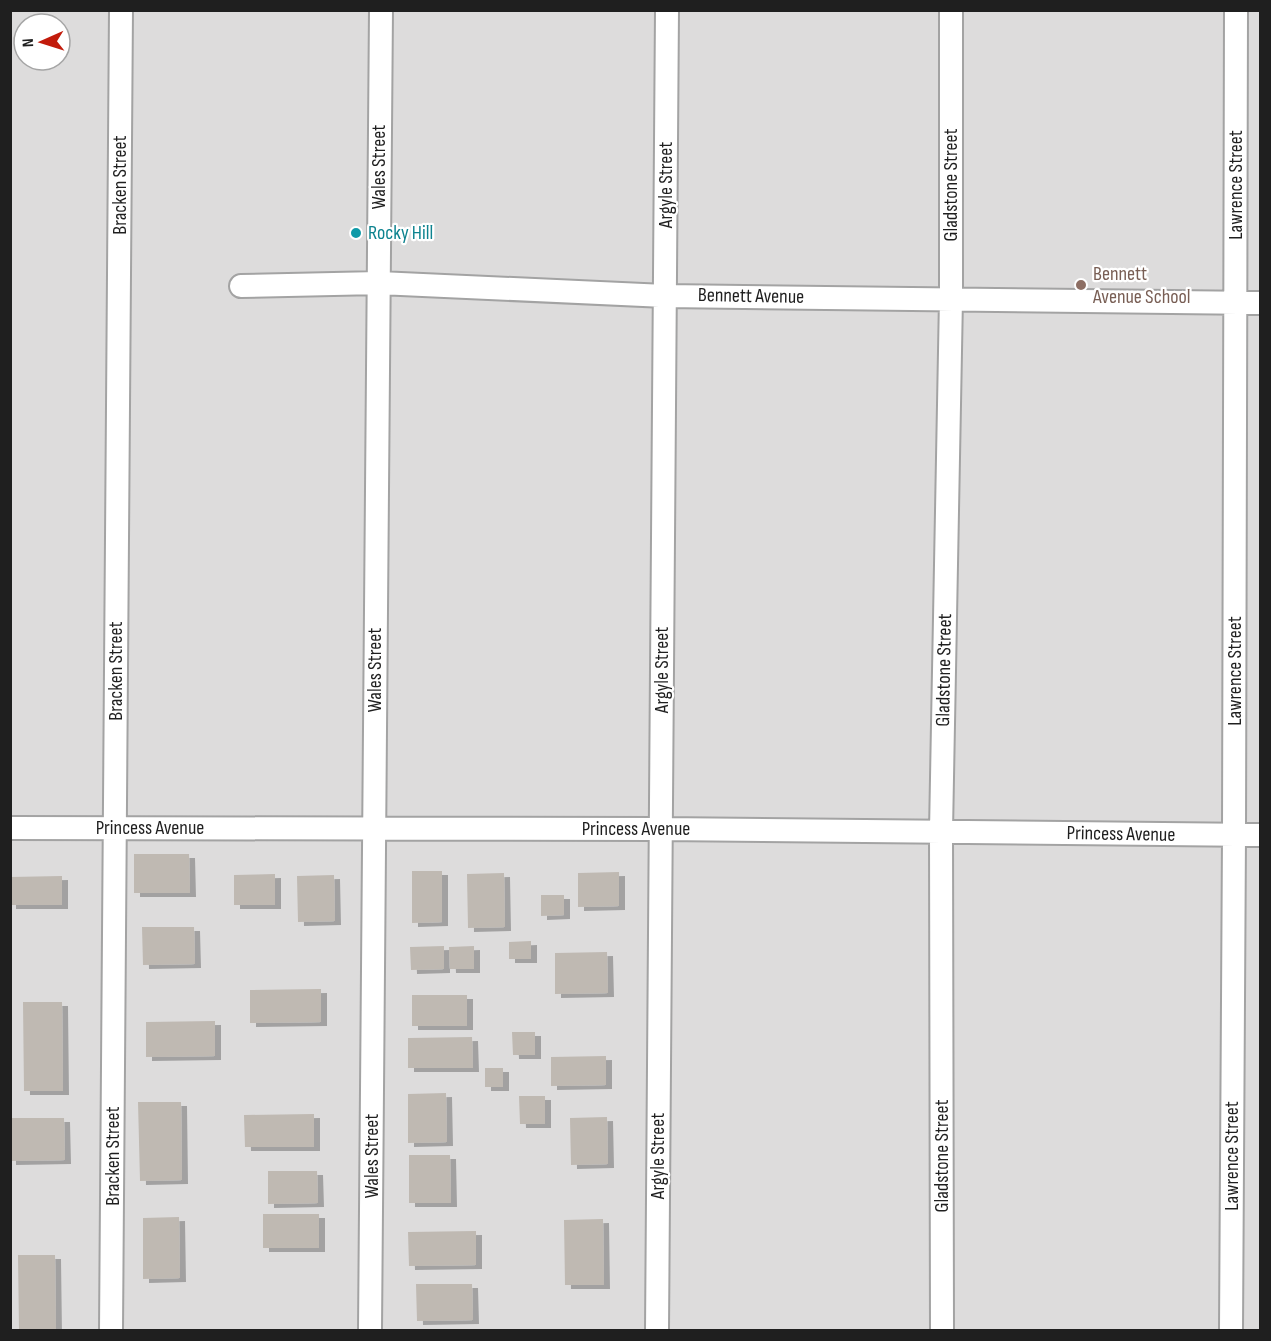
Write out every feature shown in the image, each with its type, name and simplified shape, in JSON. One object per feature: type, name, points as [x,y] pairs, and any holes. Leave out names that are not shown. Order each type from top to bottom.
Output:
[{"type":"street","name":"Bracken Street","points":[[111,1330],[121,10]]},
{"type":"street","name":"Wales Street","points":[[370,1330],[381,10]]},
{"type":"street","name":"Argyle Street","points":[[657,1330],[667,10]]},
{"type":"street","name":"Gladstone Street","points":[[942,1330],[941,831],[951,298],[951,10]]},
{"type":"street","name":"Lawrence Street","points":[[1231,1330],[1236,10]]},
{"type":"street","name":"Bennett Avenue","points":[[241,286],[379,283],[665,296],[1260,303]]},
{"type":"street","name":"Princess Avenue","points":[[10,828],[661,829],[1260,835]]},
{"type":"shaded area","points":[[11,11],[1260,11],[1260,1330],[11,1330]]},
{"type":"building","points":[[134,854],[189,854],[190,893],[134,893]]},
{"type":"building","points":[[412,871],[442,871],[442,922],[412,923]]},
{"type":"building","points":[[619,872],[619,906],[578,907],[578,873]]},
{"type":"building","points":[[504,873],[505,927],[468,928],[467,874]]},
{"type":"building","points":[[275,874],[275,905],[234,905],[234,875]]},
{"type":"building","points":[[334,875],[335,921],[298,922],[297,876]]},
{"type":"building","points":[[62,876],[62,905],[10,905],[10,877]]},
{"type":"building","points":[[541,895],[564,895],[564,915],[541,916]]},
{"type":"building","points":[[142,927],[194,927],[195,964],[143,965]]},
{"type":"building","points":[[531,941],[531,959],[509,959],[509,942]]},
{"type":"building","points":[[444,946],[444,969],[411,970],[410,947]]},
{"type":"building","points":[[474,946],[474,969],[450,969],[449,947]]},
{"type":"building","points":[[607,952],[608,993],[555,994],[555,953]]},
{"type":"building","points":[[321,989],[321,1022],[250,1023],[250,990]]},
{"type":"building","points":[[412,995],[467,995],[467,1026],[412,1026]]},
{"type":"building","points":[[23,1002],[62,1002],[63,1091],[24,1091]]},
{"type":"building","points":[[215,1021],[215,1056],[146,1057],[146,1022]]},
{"type":"building","points":[[512,1032],[535,1032],[535,1055],[513,1055]]},
{"type":"building","points":[[472,1037],[473,1068],[408,1068],[408,1038]]},
{"type":"building","points":[[606,1056],[606,1085],[551,1086],[551,1057]]},
{"type":"building","points":[[485,1068],[503,1068],[503,1087],[485,1087]]},
{"type":"building","points":[[446,1093],[447,1142],[408,1143],[408,1094]]},
{"type":"building","points":[[519,1096],[545,1096],[545,1124],[520,1124]]},
{"type":"building","points":[[138,1102],[181,1102],[182,1180],[140,1181]]},
{"type":"building","points":[[314,1114],[314,1147],[245,1147],[244,1115]]},
{"type":"building","points":[[607,1117],[608,1164],[571,1165],[570,1118]]},
{"type":"building","points":[[10,1118],[64,1118],[65,1160],[10,1161]]},
{"type":"building","points":[[409,1155],[450,1155],[451,1203],[409,1203]]},
{"type":"building","points":[[268,1171],[317,1171],[318,1203],[268,1204]]},
{"type":"building","points":[[263,1214],[319,1214],[319,1248],[263,1248]]},
{"type":"building","points":[[179,1217],[180,1278],[143,1279],[143,1218]]},
{"type":"building","points":[[603,1219],[604,1285],[565,1285],[564,1220]]},
{"type":"building","points":[[476,1231],[476,1265],[409,1266],[408,1232]]},
{"type":"building","points":[[18,1255],[55,1255],[56,1330],[19,1330]]},
{"type":"building","points":[[416,1284],[472,1284],[473,1320],[417,1321]]},
{"type":"place","name":"Rocky Hill","points":[[356,233]]},
{"type":"place","name":"Bennett Avenue School","points":[[1081,285]]}]
